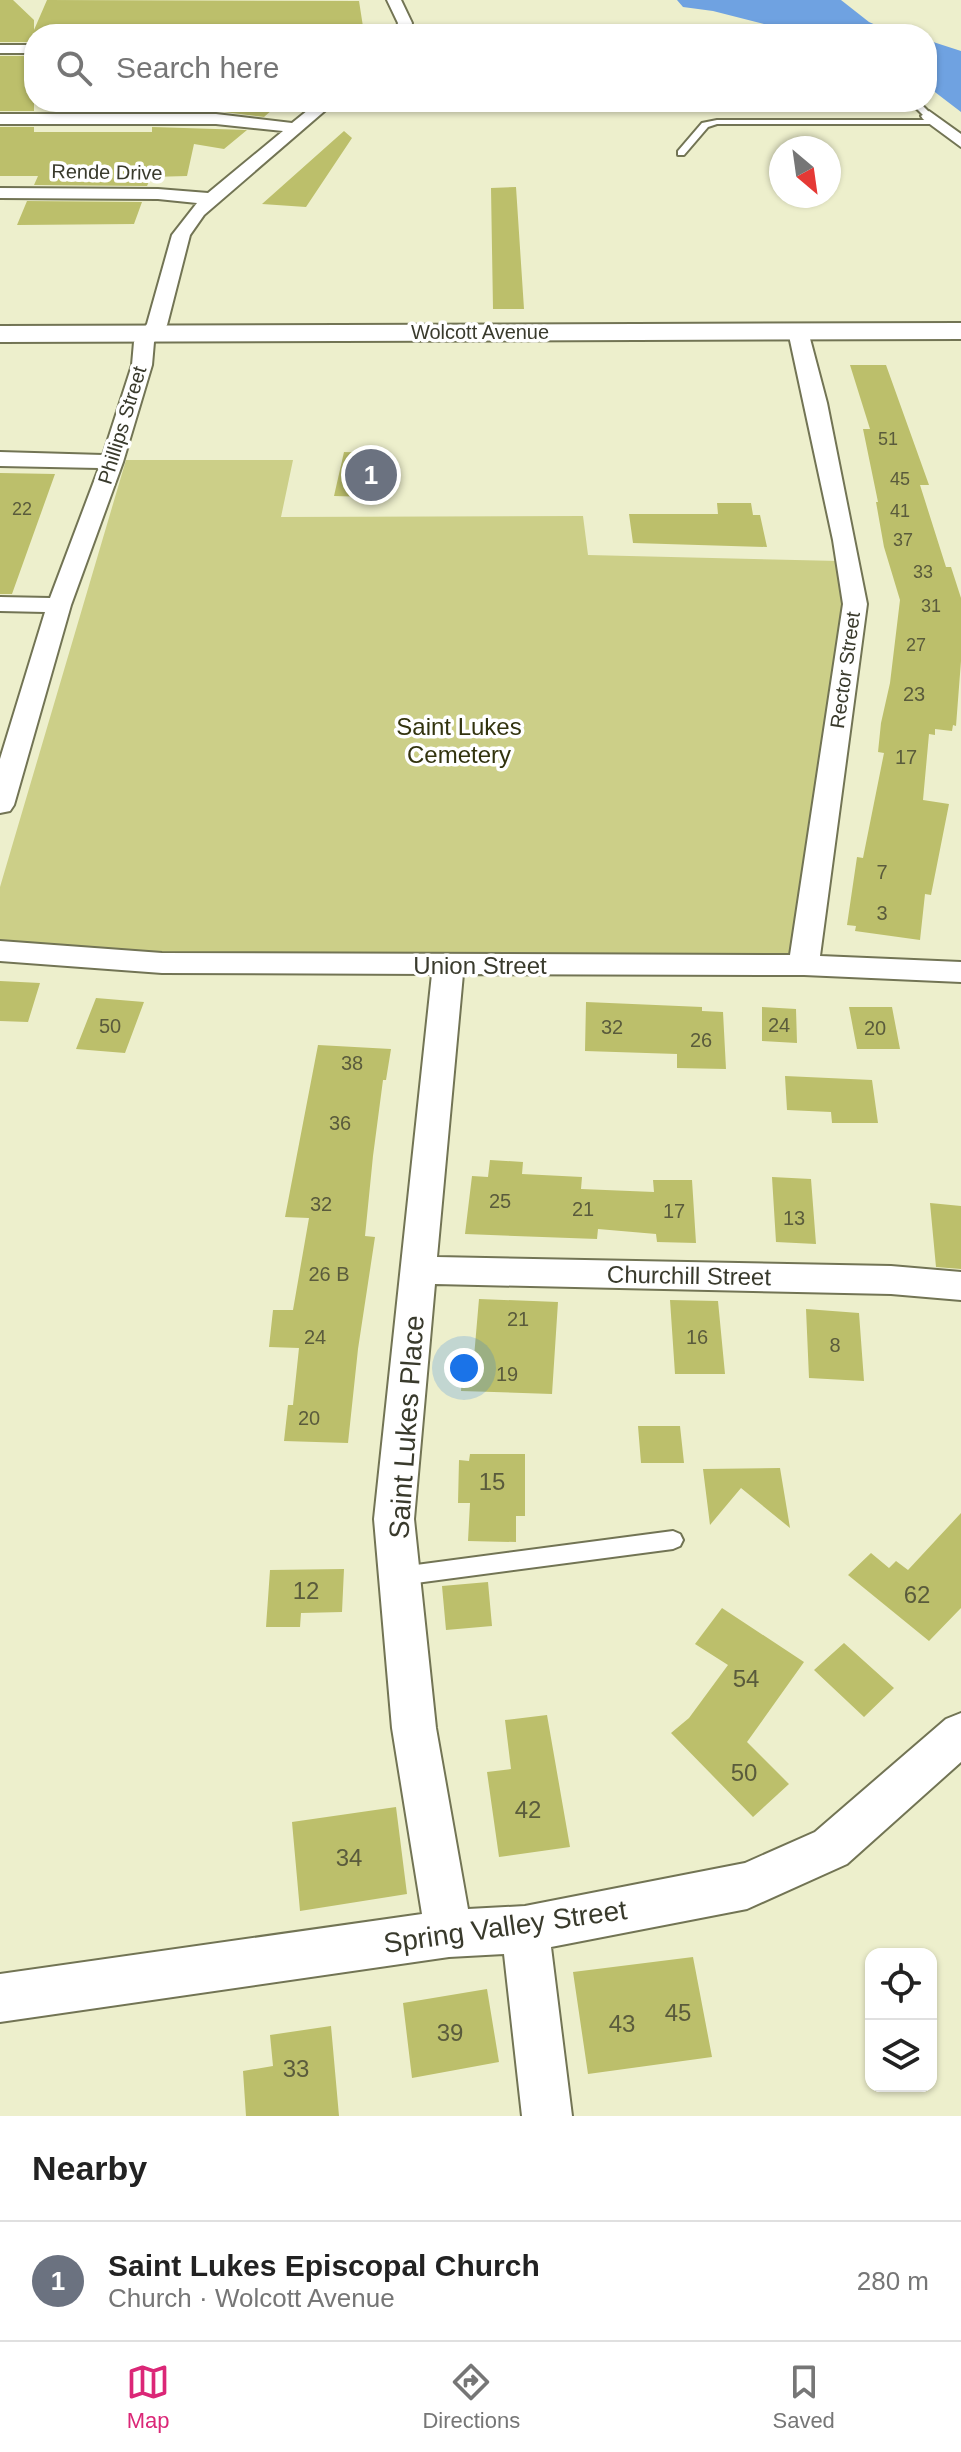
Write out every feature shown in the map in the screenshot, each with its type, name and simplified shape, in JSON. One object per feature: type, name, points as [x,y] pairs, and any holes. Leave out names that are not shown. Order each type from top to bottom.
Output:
[{"type":"main road","name":"Wolcott Avenue","points":[[0,334],[961,331]]},
{"type":"street","points":[[394,0],[401,9],[405,24]]},
{"type":"street","points":[[0,49],[24,49]]},
{"type":"street","name":"Phillips Street","points":[[0,805],[59,605],[112,462],[142,365],[144,342],[153,333],[181,235],[198,211],[316,112]]},
{"type":"street","points":[[0,119],[216,119],[296,129]]},
{"type":"street","points":[[933,119],[961,142]]},
{"type":"street","name":"Rende Drive","points":[[0,193],[158,194],[214,199]]},
{"type":"street","name":"Rector Street","points":[[798,331],[818,401],[830,473],[851,564],[855,604],[804,965]]},
{"type":"street","points":[[0,459],[112,462]]},
{"type":"street","points":[[0,604],[59,605]]},
{"type":"street","name":"Union Street","points":[[0,951],[162,963],[804,965],[961,972]]},
{"type":"street","name":"Saint Lukes Place","points":[[448,966],[394,1519],[414,1728],[449,1934]]},
{"type":"street","name":"Churchill Street","points":[[417,1270],[891,1280],[961,1286]]},
{"type":"street","name":"Spring Valley Street","points":[[0,1998],[449,1934],[525,1929],[747,1886],[831,1848],[961,1734]]},
{"type":"street","points":[[525,1929],[547,2116]]},
{"type":"lane","points":[[925,112],[933,119]]},
{"type":"lane","points":[[681,153],[705,125],[717,122],[933,119]]},
{"type":"lane","points":[[399,1577],[673,1540]]},
{"type":"green space","name":"Saint Lukes Cemetery","points":[[126,460],[293,460],[281,517],[583,516],[588,555],[839,561],[842,618],[804,965],[162,963],[0,943],[0,887]]},
{"type":"water","points":[[677,0],[841,0],[874,24],[764,24],[683,7]]},
{"type":"water","points":[[937,43],[961,51],[961,112],[937,94]]},
{"type":"building","points":[[0,0],[13,0],[34,20],[34,24],[24,24],[24,42],[0,42]]},
{"type":"building","points":[[47,0],[359,1],[363,24],[37,24]]},
{"type":"building","points":[[0,56],[24,56],[24,111],[0,111]]},
{"type":"building","points":[[224,112],[270,112],[264,117]]},
{"type":"building","points":[[0,127],[34,127],[34,132],[152,132],[152,127],[247,130],[224,149],[194,144],[187,176],[151,177],[147,186],[34,185],[38,176],[0,176]]},
{"type":"building","points":[[344,131],[352,138],[306,207],[262,204]]},
{"type":"building","points":[[516,187],[524,309],[493,309],[491,188]]},
{"type":"building","points":[[27,201],[142,202],[134,224],[17,225]]},
{"type":"building","points":[[850,365],[886,365],[929,485],[920,485],[946,567],[951,567],[961,598],[961,661],[956,726],[953,725],[952,731],[935,729],[935,735],[929,734],[923,800],[949,804],[931,895],[925,894],[920,940],[855,931],[856,926],[847,925],[857,857],[863,858],[884,753],[878,752],[881,723],[890,683],[900,600],[884,547],[863,429],[870,429]]},
{"type":"building","points":[[344,452],[376,453],[370,497],[334,496]]},
{"type":"building","points":[[0,473],[55,474],[12,594],[0,594]]},
{"type":"building","points":[[717,503],[751,503],[753,515],[760,515],[767,547],[633,543],[629,514],[718,514]]},
{"type":"building","points":[[0,981],[40,983],[28,1022],[0,1021]]},
{"type":"building","points":[[96,998],[144,1002],[125,1053],[76,1049]]},
{"type":"building","points":[[586,1002],[702,1007],[702,1011],[723,1012],[726,1069],[677,1068],[677,1054],[585,1051]]},
{"type":"building","points":[[762,1007],[796,1009],[797,1043],[762,1041]]},
{"type":"building","points":[[849,1007],[892,1007],[900,1049],[857,1049]]},
{"type":"building","points":[[318,1045],[391,1049],[386,1080],[383,1080],[373,1156],[365,1236],[375,1237],[348,1443],[284,1441],[288,1405],[293,1405],[299,1348],[269,1347],[273,1310],[293,1310],[309,1218],[285,1217]]},
{"type":"building","points":[[785,1076],[872,1080],[878,1123],[832,1123],[831,1112],[787,1110]]},
{"type":"building","points":[[490,1160],[523,1162],[522,1174],[582,1177],[581,1189],[654,1192],[653,1180],[692,1180],[696,1243],[657,1242],[656,1234],[598,1229],[597,1239],[465,1234],[472,1176],[488,1177]]},
{"type":"building","points":[[772,1177],[811,1179],[816,1244],[776,1242]]},
{"type":"building","points":[[930,1203],[961,1206],[961,1269],[936,1267]]},
{"type":"building","points":[[479,1299],[558,1302],[552,1394],[461,1391],[463,1356],[474,1357]]},
{"type":"building","points":[[670,1300],[718,1301],[725,1374],[675,1374]]},
{"type":"building","points":[[806,1309],[859,1313],[864,1381],[809,1378]]},
{"type":"building","points":[[638,1426],[680,1426],[684,1463],[641,1463]]},
{"type":"building","points":[[470,1454],[525,1454],[525,1516],[516,1516],[516,1542],[468,1541],[470,1503],[458,1503],[459,1460],[469,1461]]},
{"type":"building","points":[[780,1468],[790,1528],[741,1488],[710,1525],[703,1469]]},
{"type":"building","points":[[961,1513],[961,1608],[929,1641],[848,1575],[871,1553],[889,1568],[896,1561],[908,1570]]},
{"type":"building","points":[[344,1569],[342,1612],[301,1613],[300,1627],[266,1627],[270,1570]]},
{"type":"building","points":[[488,1582],[492,1626],[446,1630],[442,1586]]},
{"type":"building","points":[[722,1608],[804,1662],[747,1742],[789,1784],[753,1817],[671,1733],[689,1718],[728,1665],[695,1644]]},
{"type":"building","points":[[844,1643],[894,1688],[864,1717],[814,1670]]},
{"type":"building","points":[[547,1715],[570,1847],[499,1857],[487,1772],[511,1769],[505,1720]]},
{"type":"building","points":[[396,1807],[407,1894],[300,1911],[292,1822]]},
{"type":"building","points":[[693,1957],[712,2057],[588,2074],[573,1972]]},
{"type":"building","points":[[487,1989],[499,2062],[412,2078],[403,2003]]},
{"type":"building","points":[[331,2026],[339,2116],[246,2116],[243,2071],[273,2066],[270,2035]]},
{"type":"place","name":"Saint Lukes Episcopal Church","points":[[371,475]]}]
